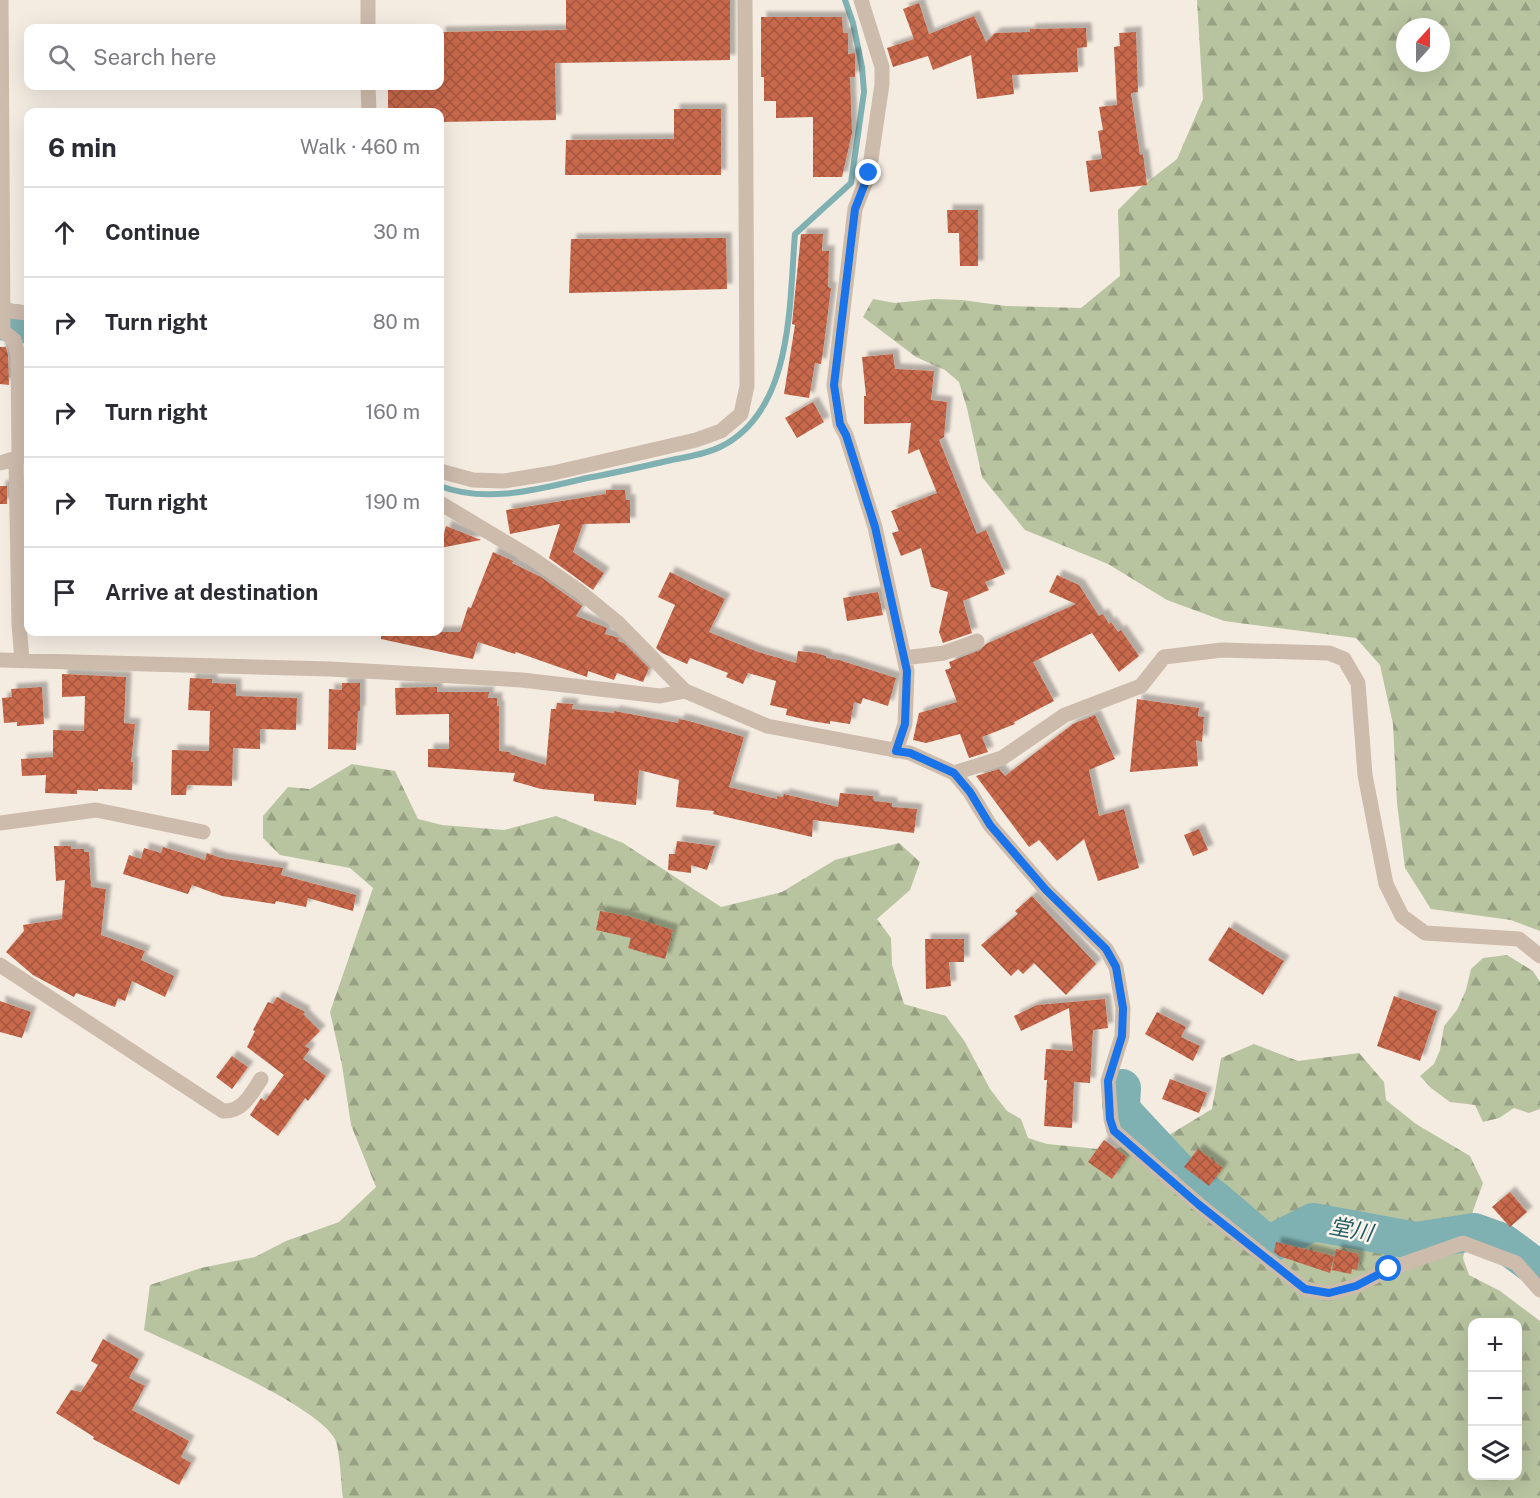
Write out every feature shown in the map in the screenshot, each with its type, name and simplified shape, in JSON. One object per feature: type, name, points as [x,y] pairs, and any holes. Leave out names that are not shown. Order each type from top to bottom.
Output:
[{"type":"street","points":[[1,0],[3,331],[14,340],[18,354],[21,456],[19,625],[22,660]]},
{"type":"street","points":[[368,0],[368,24]]},
{"type":"street","points":[[444,472],[473,480],[504,481],[553,473],[696,440],[721,431],[741,414],[747,386],[745,0]]},
{"type":"street","points":[[861,0],[882,67],[882,84],[869,173],[855,209],[834,385],[840,424],[846,435],[875,527],[907,671],[905,724],[896,751]]},
{"type":"street","points":[[368,90],[369,108]]},
{"type":"street","points":[[3,316],[24,313]]},
{"type":"street","points":[[0,463],[21,456]]},
{"type":"street","points":[[444,506],[530,557],[579,591],[617,622],[685,691],[767,726],[910,753],[954,773],[970,792],[990,825],[1046,890],[1106,949],[1116,967],[1123,1008],[1122,1036],[1108,1081],[1110,1119],[1114,1131],[1198,1204],[1305,1289],[1329,1293],[1356,1286],[1389,1269],[1463,1243],[1516,1263],[1540,1290]]},
{"type":"street","points":[[904,658],[944,653],[977,641]]},
{"type":"street","points":[[954,773],[1002,758],[1065,715],[1141,686],[1164,657],[1222,650],[1329,653],[1344,659],[1358,683],[1365,776],[1369,799],[1386,884],[1402,916],[1425,933],[1519,939],[1540,956]]},
{"type":"street","points":[[0,660],[330,669],[522,680],[660,696],[685,691]]},
{"type":"street","points":[[0,824],[96,810],[203,832]]},
{"type":"street","points":[[0,964],[223,1111],[233,1111],[241,1107],[261,1079]]},
{"type":"green space","points":[[1197,0],[1540,0],[1540,931],[1511,920],[1431,909],[1405,868],[1397,803],[1393,724],[1380,665],[1356,638],[1224,621],[1167,600],[1108,564],[1025,530],[982,477],[959,382],[945,370],[916,357],[863,317],[873,299],[895,303],[934,299],[1006,306],[1081,308],[1120,276],[1118,210],[1141,187],[1177,159],[1203,99]]},
{"type":"green space","points":[[352,764],[395,771],[418,819],[442,825],[504,830],[556,816],[623,843],[721,907],[782,892],[835,860],[899,843],[920,862],[910,890],[877,919],[891,938],[892,965],[904,1004],[946,1016],[965,1042],[990,1089],[1007,1111],[1021,1119],[1028,1138],[1047,1144],[1108,1150],[1164,1138],[1212,1109],[1221,1058],[1254,1044],[1298,1061],[1359,1053],[1384,1082],[1386,1100],[1416,1124],[1470,1156],[1483,1183],[1473,1211],[1463,1258],[1469,1275],[1500,1291],[1540,1321],[1540,1498],[343,1498],[337,1444],[323,1425],[277,1394],[144,1330],[150,1285],[201,1268],[255,1257],[286,1241],[339,1222],[376,1187],[351,1125],[342,1065],[330,1012],[373,888],[350,868],[280,855],[263,838],[263,816],[288,787],[310,789]]},
{"type":"green space","points":[[1507,955],[1533,971],[1540,982],[1540,1109],[1529,1113],[1514,1108],[1499,1118],[1483,1122],[1475,1105],[1450,1102],[1431,1088],[1420,1076],[1434,1064],[1440,1050],[1444,1026],[1457,1010],[1466,990],[1471,969],[1483,958]]},
{"type":"building","points":[[566,0],[730,0],[730,60],[555,63],[556,120],[444,122],[444,108],[388,108],[388,90],[444,90],[444,32],[566,30]]},
{"type":"building","points":[[919,3],[929,34],[974,16],[986,42],[995,33],[1030,32],[1030,29],[1086,28],[1087,47],[1077,48],[1078,72],[1012,75],[1014,94],[977,99],[971,55],[933,70],[928,56],[893,67],[887,48],[914,39],[903,9]]},
{"type":"building","points":[[761,17],[842,17],[843,33],[848,33],[848,54],[855,53],[855,77],[850,77],[852,133],[842,177],[813,177],[813,117],[776,118],[776,101],[764,101],[764,77],[761,77]]},
{"type":"building","points":[[1136,32],[1138,92],[1131,93],[1147,185],[1090,192],[1086,161],[1102,159],[1098,131],[1103,130],[1099,107],[1117,105],[1114,47],[1120,46],[1119,33]]},
{"type":"building","points":[[674,109],[721,109],[721,175],[565,175],[566,140],[674,139]]},
{"type":"building","points":[[947,210],[978,210],[978,266],[960,266],[959,233],[948,233]]},
{"type":"building","points":[[801,234],[823,234],[822,251],[829,251],[828,287],[831,288],[821,364],[815,363],[809,398],[784,394],[795,325],[792,324]]},
{"type":"building","points":[[726,238],[727,289],[569,293],[571,239]]},
{"type":"building","points":[[0,347],[6,347],[8,355],[9,385],[0,384]]},
{"type":"building","points":[[893,354],[895,369],[934,371],[931,400],[947,402],[944,437],[939,440],[977,534],[986,530],[1005,574],[985,582],[989,590],[963,601],[972,633],[943,643],[939,632],[948,592],[931,587],[921,548],[901,556],[892,533],[899,531],[891,511],[937,493],[919,449],[908,454],[911,423],[864,424],[864,396],[866,396],[862,357]]},
{"type":"building","points":[[813,402],[824,422],[797,438],[785,418]]},
{"type":"building","points":[[0,486],[7,486],[7,504],[0,504]]},
{"type":"building","points":[[606,490],[625,490],[626,500],[630,500],[630,523],[583,524],[573,552],[604,573],[593,590],[549,558],[560,524],[510,534],[506,510],[606,494]]},
{"type":"building","points":[[446,526],[481,540],[444,547]]},
{"type":"building","points":[[493,552],[541,577],[582,606],[576,616],[607,628],[605,634],[619,638],[618,641],[624,643],[649,668],[643,682],[617,673],[614,680],[588,671],[587,677],[516,652],[515,654],[478,642],[473,659],[381,639],[381,636],[444,636],[444,632],[460,632],[468,607],[471,608]]},
{"type":"building","points":[[670,572],[725,599],[709,632],[758,652],[796,663],[798,651],[816,653],[896,678],[888,706],[863,698],[861,704],[854,702],[850,724],[811,721],[786,715],[787,709],[770,705],[776,681],[748,673],[743,684],[726,677],[728,673],[690,658],[687,664],[662,653],[656,648],[675,605],[658,597]]},
{"type":"building","points":[[1057,575],[1079,585],[1099,616],[1103,614],[1118,632],[1121,630],[1139,656],[1119,672],[1092,633],[1033,662],[1054,701],[1014,722],[1015,724],[982,737],[988,752],[969,758],[960,734],[926,743],[913,740],[919,713],[957,702],[945,670],[951,668],[949,662],[980,650],[986,644],[1076,604],[1049,592]]},
{"type":"building","points":[[878,592],[883,615],[847,621],[843,598]]},
{"type":"building","points":[[62,674],[126,677],[124,723],[135,724],[131,762],[133,762],[132,790],[98,789],[98,791],[77,790],[77,794],[45,793],[46,775],[22,776],[21,759],[53,757],[53,730],[84,731],[85,696],[62,697]]},
{"type":"building","points":[[190,678],[212,679],[212,683],[236,684],[236,696],[297,698],[296,730],[260,729],[260,749],[233,748],[232,786],[187,785],[186,795],[171,795],[172,750],[209,751],[210,711],[188,710]]},
{"type":"building","points":[[342,683],[360,683],[356,750],[328,749],[329,689],[342,690]]},
{"type":"building","points":[[42,687],[44,724],[17,726],[17,722],[4,723],[2,698],[12,697],[11,689]]},
{"type":"building","points":[[437,687],[437,692],[489,692],[488,698],[497,698],[499,751],[510,752],[510,754],[546,765],[551,709],[556,709],[557,703],[573,704],[572,709],[614,713],[614,711],[678,723],[679,719],[744,737],[729,787],[777,799],[777,796],[783,797],[784,794],[838,807],[840,793],[873,796],[874,801],[892,803],[892,807],[917,809],[914,833],[813,820],[812,837],[713,814],[714,811],[676,807],[679,780],[639,770],[636,805],[594,801],[594,794],[541,789],[513,781],[515,773],[428,767],[428,749],[449,749],[449,714],[396,715],[395,688]]},
{"type":"building","points":[[1137,699],[1199,708],[1198,716],[1204,717],[1202,742],[1196,740],[1198,766],[1130,772]]},
{"type":"building","points":[[1095,715],[1115,759],[1089,770],[1099,816],[1124,809],[1139,868],[1098,881],[1084,839],[1057,861],[1039,840],[1029,847],[976,776],[999,769],[1005,776],[1073,724]]},
{"type":"building","points":[[1199,829],[1208,850],[1193,856],[1184,835]]},
{"type":"building","points":[[677,841],[715,846],[707,870],[691,865],[691,873],[668,870],[669,854],[675,854]]},
{"type":"building","points":[[54,846],[71,846],[71,849],[84,849],[84,852],[89,852],[91,887],[106,889],[101,935],[145,951],[141,960],[174,976],[165,997],[132,981],[125,1001],[118,998],[115,1007],[76,993],[74,997],[33,975],[6,952],[24,931],[23,925],[62,919],[65,880],[56,881]]},
{"type":"building","points":[[163,847],[205,860],[207,853],[221,858],[283,868],[281,875],[356,895],[353,911],[308,898],[306,907],[276,901],[275,904],[222,896],[192,885],[188,894],[123,874],[129,855],[141,859],[144,848],[161,853]]},
{"type":"building","points":[[1032,896],[1096,964],[1066,995],[1034,963],[1023,974],[1018,969],[1011,976],[981,945],[1018,914],[1015,911]]},
{"type":"building","points":[[600,911],[628,916],[673,930],[665,959],[628,948],[631,938],[596,930]]},
{"type":"building","points":[[1229,927],[1284,961],[1263,995],[1208,960]]},
{"type":"building","points":[[925,939],[964,939],[964,962],[949,962],[951,986],[926,989]]},
{"type":"building","points":[[1394,996],[1437,1011],[1420,1061],[1377,1046]]},
{"type":"building","points":[[277,997],[305,1012],[303,1014],[320,1031],[305,1046],[310,1049],[303,1059],[326,1076],[308,1101],[305,1098],[278,1136],[250,1115],[261,1098],[265,1101],[284,1075],[247,1047],[268,1002],[273,1004]]},
{"type":"building","points":[[1105,999],[1108,1028],[1093,1030],[1090,1083],[1074,1082],[1072,1128],[1044,1126],[1047,1080],[1044,1080],[1046,1049],[1073,1051],[1069,1008],[1021,1031],[1014,1016],[1037,1005]]},
{"type":"building","points":[[0,1001],[31,1012],[22,1038],[0,1032]]},
{"type":"building","points":[[1157,1012],[1186,1027],[1181,1037],[1200,1046],[1193,1061],[1145,1034]]},
{"type":"building","points":[[232,1056],[248,1067],[232,1089],[216,1077]]},
{"type":"building","points":[[1170,1079],[1207,1093],[1199,1113],[1162,1099]]},
{"type":"building","points":[[1104,1140],[1127,1157],[1112,1179],[1088,1162]]},
{"type":"building","points":[[1198,1149],[1223,1168],[1209,1186],[1184,1167]]},
{"type":"building","points":[[1510,1192],[1527,1212],[1510,1227],[1492,1207]]},
{"type":"building","points":[[1276,1242],[1334,1256],[1330,1273],[1279,1256],[1274,1252]]},
{"type":"building","points":[[1336,1249],[1358,1254],[1357,1270],[1352,1269],[1351,1274],[1332,1270]]},
{"type":"building","points":[[103,1339],[139,1359],[129,1378],[145,1386],[132,1410],[189,1441],[181,1457],[191,1463],[179,1485],[93,1439],[94,1437],[56,1413],[71,1390],[81,1392],[98,1365],[91,1361]]},
{"type":"waterway","points":[[444,487],[476,494],[532,490],[701,454],[720,447],[744,430],[762,408],[775,382],[783,353],[788,322],[795,234],[851,183],[864,92],[862,67],[853,23],[845,0]]},
{"type":"waterway","name":"堂川","points":[[0,321],[24,324]]},
{"type":"waterway","name":"堂川","points":[[1122,1088],[1121,1104],[1124,1113],[1179,1172],[1268,1245],[1313,1222],[1416,1241],[1474,1232],[1502,1242],[1540,1270]]},
{"type":"route","points":[[869,173],[855,209],[834,385],[840,424],[846,435],[875,527],[907,671],[905,724],[896,751],[910,753],[954,773],[970,792],[990,825],[1046,890],[1106,949],[1116,967],[1123,1008],[1122,1036],[1108,1081],[1110,1119],[1114,1131],[1198,1204],[1305,1289],[1329,1293],[1356,1286],[1389,1269]]}]
